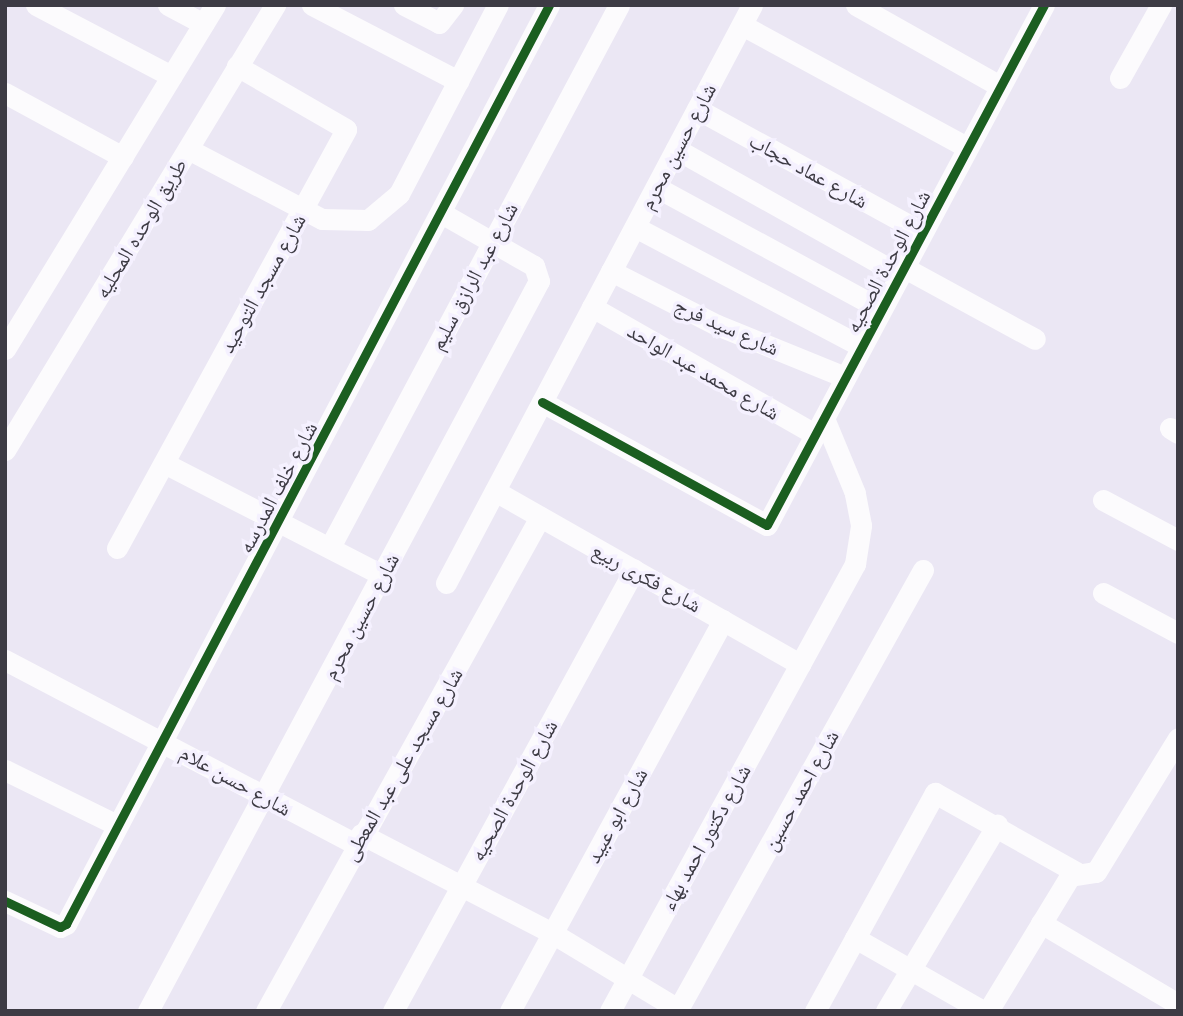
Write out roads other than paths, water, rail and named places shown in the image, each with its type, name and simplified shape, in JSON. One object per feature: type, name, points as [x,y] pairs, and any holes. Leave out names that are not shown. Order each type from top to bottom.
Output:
[{"type":"street","points":[[36,5],[171,76]]},
{"type":"street","points":[[168,5],[203,24]]},
{"type":"street","points":[[5,349],[215,5]]},
{"type":"street","name":"طريق الوحده المحليه","points":[[6,448],[275,5]]},
{"type":"street","points":[[313,5],[458,81]]},
{"type":"street","points":[[404,5],[439,23],[453,5]]},
{"type":"street","points":[[188,149],[302,211],[348,223],[386,210],[399,194],[498,5]]},
{"type":"street","name":"شارع خلف المدرسه","points":[[5,901],[65,926],[161,738],[279,521],[549,5]]},
{"type":"street","name":"شارع عبد الرازق سليم","points":[[330,547],[619,5]]},
{"type":"street","name":"شارع حسين محرم","points":[[446,583],[752,5]]},
{"type":"street","points":[[856,5],[1000,86]]},
{"type":"street","name":"شارع الوحدة الصحيه","points":[[542,402],[758,526],[768,523],[1044,5]]},
{"type":"street","points":[[1120,78],[1161,5]]},
{"type":"street","points":[[742,25],[967,147]]},
{"type":"street","name":"شارع مسجد التوحيد","points":[[117,548],[302,211],[345,126],[237,66]]},
{"type":"street","points":[[5,93],[123,157]]},
{"type":"street","name":"شارع عماد حجاب","points":[[697,108],[922,232]]},
{"type":"street","points":[[676,149],[901,271],[1035,339]]},
{"type":"street","points":[[656,187],[881,309]]},
{"type":"street","name":"شارع حسين محرم","points":[[148,1011],[539,281],[534,266],[441,213]]},
{"type":"street","points":[[635,227],[861,346]]},
{"type":"street","name":"شارع سيد فرج","points":[[611,271],[717,325],[845,377]]},
{"type":"street","name":"شارع محمد عبد الواحد","points":[[592,307],[820,426]]},
{"type":"street","name":"شارع دكتور احمد بهاء","points":[[610,1011],[800,664],[860,547],[855,493],[820,426]]},
{"type":"street","points":[[164,463],[382,575]]},
{"type":"street","name":"شارع فكرى ربيع","points":[[495,491],[800,664]]},
{"type":"street","points":[[1103,500],[1178,540]]},
{"type":"street","name":"شارع مسجد على عبد المعطى","points":[[266,1011],[358,839],[540,517]]},
{"type":"street","name":"شارع الوحدة الصحيه","points":[[393,1011],[634,570]]},
{"type":"street","name":"شارع احمد حسين","points":[[678,1010],[923,570]]},
{"type":"street","points":[[1103,593],[1178,633]]},
{"type":"street","name":"شارع ابو عبيد","points":[[510,1011],[723,620]]},
{"type":"street","name":"شارع حسن علام","points":[[5,660],[161,738],[264,795],[462,884],[629,976],[678,1010]]},
{"type":"street","points":[[815,1011],[929,800],[940,793],[1076,872],[1096,872],[1178,738]]},
{"type":"street","points":[[5,770],[117,825]]},
{"type":"street","points":[[886,1011],[997,825]]},
{"type":"street","points":[[988,1011],[1041,923],[1076,872]]},
{"type":"street","points":[[1041,923],[1178,1004]]},
{"type":"street","points":[[855,938],[983,1011]]}]
